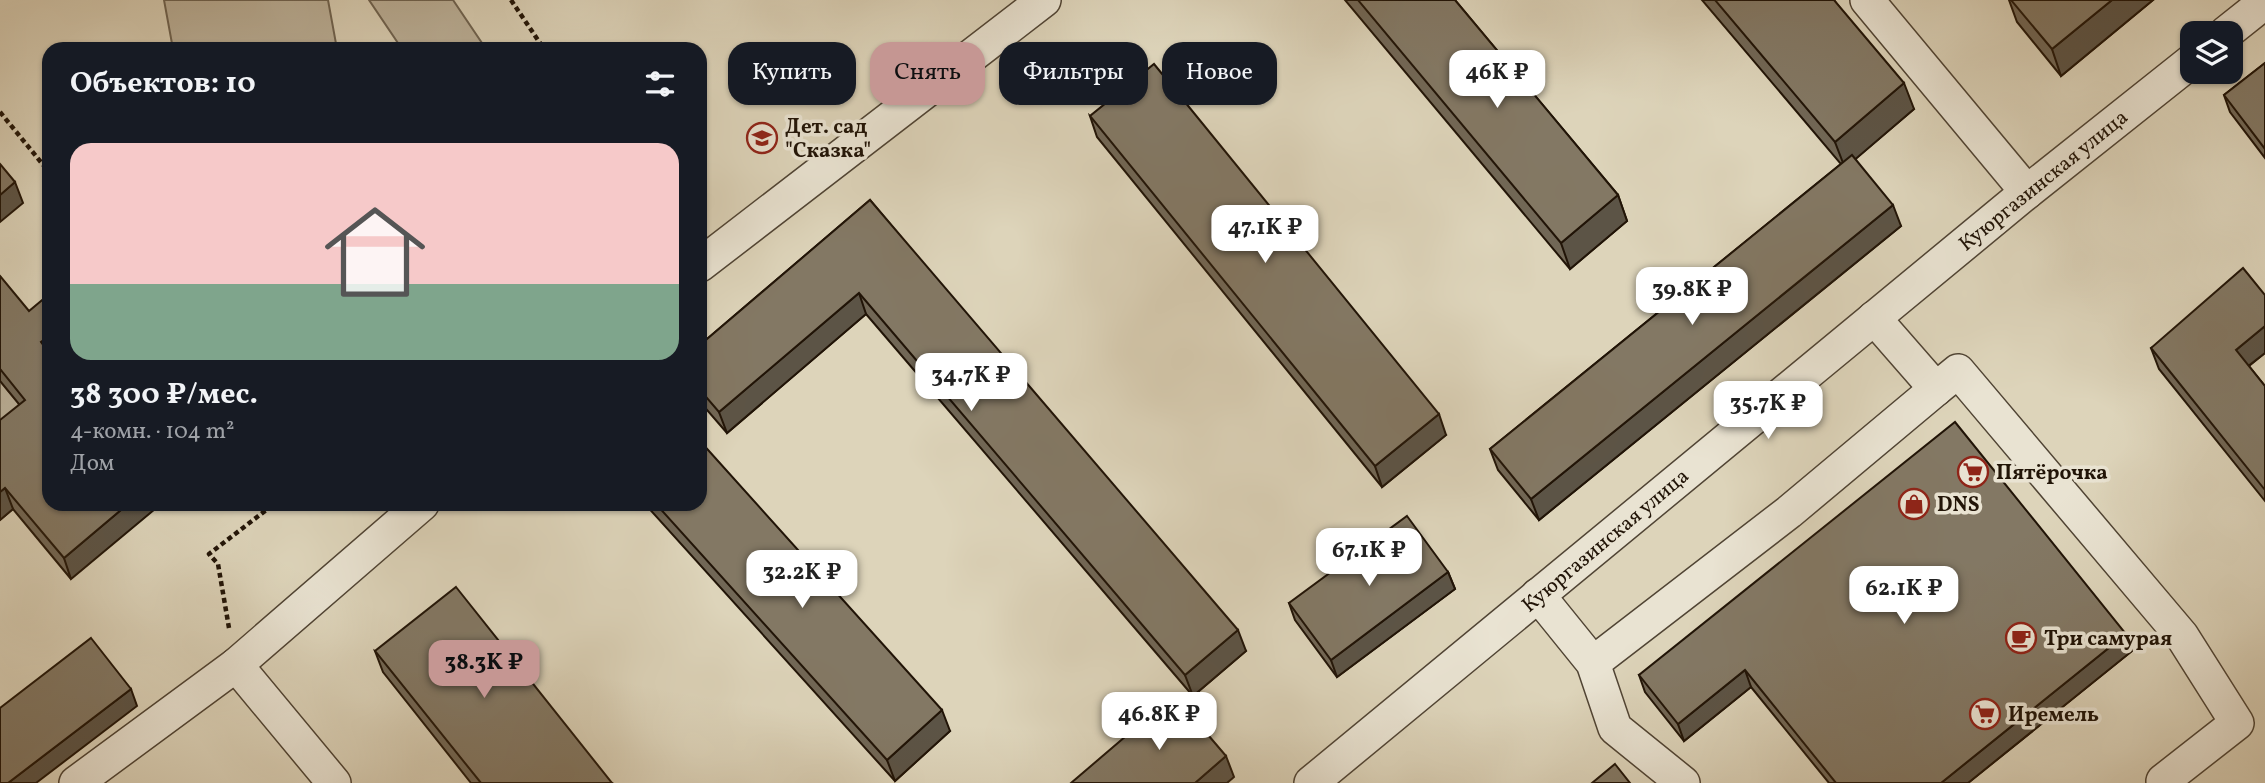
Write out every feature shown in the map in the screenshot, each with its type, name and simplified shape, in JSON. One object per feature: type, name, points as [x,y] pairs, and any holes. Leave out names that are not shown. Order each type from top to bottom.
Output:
[{"type":"street","points":[[707,260],[1045,0]]},
{"type":"street","points":[[1867,0],[2027,192]]},
{"type":"street","points":[[2241,21],[2265,2]]},
{"type":"street","name":"Куюргазинская улица","points":[[1311,783],[2027,192],[2180,70]]},
{"type":"street","points":[[1874,318],[1936,389]]},
{"type":"street","points":[[1593,663],[1789,512],[1958,371],[2182,636],[2237,723],[2163,782]]},
{"type":"street","points":[[76,783],[236,665],[414,511]]},
{"type":"street","points":[[1538,596],[1593,663],[1615,728],[1683,783]]},
{"type":"street","points":[[236,665],[334,783]]},
{"type":"path","points":[[511,0],[539,42]]},
{"type":"path","points":[[0,111],[42,163]]},
{"type":"path","points":[[236,665],[218,564],[209,554],[265,511]]},
{"type":"shaded area","points":[[164,0],[328,0],[336,42],[172,42]]},
{"type":"shaded area","points":[[369,0],[453,0],[481,42],[397,42]]},
{"type":"shaded area","points":[[0,381],[33,421],[0,448]]},
{"type":"building","points":[[1358,0],[1455,0],[1618,195],[1561,243]]},
{"type":"building","points":[[1715,0],[1834,0],[1904,83],[1835,142]]},
{"type":"building","points":[[2011,0],[2112,0],[2052,49]]},
{"type":"building","points":[[2265,63],[2265,149],[2224,95],[2238,84],[2243,84],[2243,80]]},
{"type":"building","points":[[1154,64],[1162,74],[1162,105],[1187,105],[1439,414],[1375,466],[1090,116],[1104,105],[1148,105],[1148,69]]},
{"type":"building","points":[[1852,155],[1893,205],[1531,499],[1490,449]]},
{"type":"building","points":[[0,164],[15,182],[0,195]]},
{"type":"building","points":[[870,200],[1238,630],[1185,675],[859,293],[719,412],[707,398],[707,339]]},
{"type":"building","points":[[2243,268],[2265,295],[2265,326],[2236,350],[2265,386],[2265,490],[2151,348]]},
{"type":"building","points":[[0,276],[29,311],[42,300],[42,511],[120,511],[64,558],[5,488],[0,492],[0,420],[25,400],[0,369]]},
{"type":"building","points":[[1955,422],[2126,634],[1941,783],[1836,783],[1745,670],[1678,724],[1639,675]]},
{"type":"building","points":[[707,449],[942,710],[887,760],[662,511],[707,511]]},
{"type":"building","points":[[1407,516],[1448,572],[1331,660],[1289,603]]},
{"type":"building","points":[[456,587],[612,783],[481,783],[375,651]]},
{"type":"building","points":[[91,638],[131,689],[8,783],[0,783],[0,708]]},
{"type":"building","points":[[1174,695],[1226,756],[1195,783],[1071,783]]},
{"type":"building","points":[[1615,764],[1630,783],[1592,783]]},
{"type":"place","name":"Дет. сад \"Сказка\"","points":[[762,138]]},
{"type":"place","name":"Пятёрочка","points":[[1973,472]]},
{"type":"place","name":"DNS","points":[[1914,504]]},
{"type":"place","name":"Три самурая","points":[[2021,638]]},
{"type":"place","name":"Иремель","points":[[1985,714]]}]
